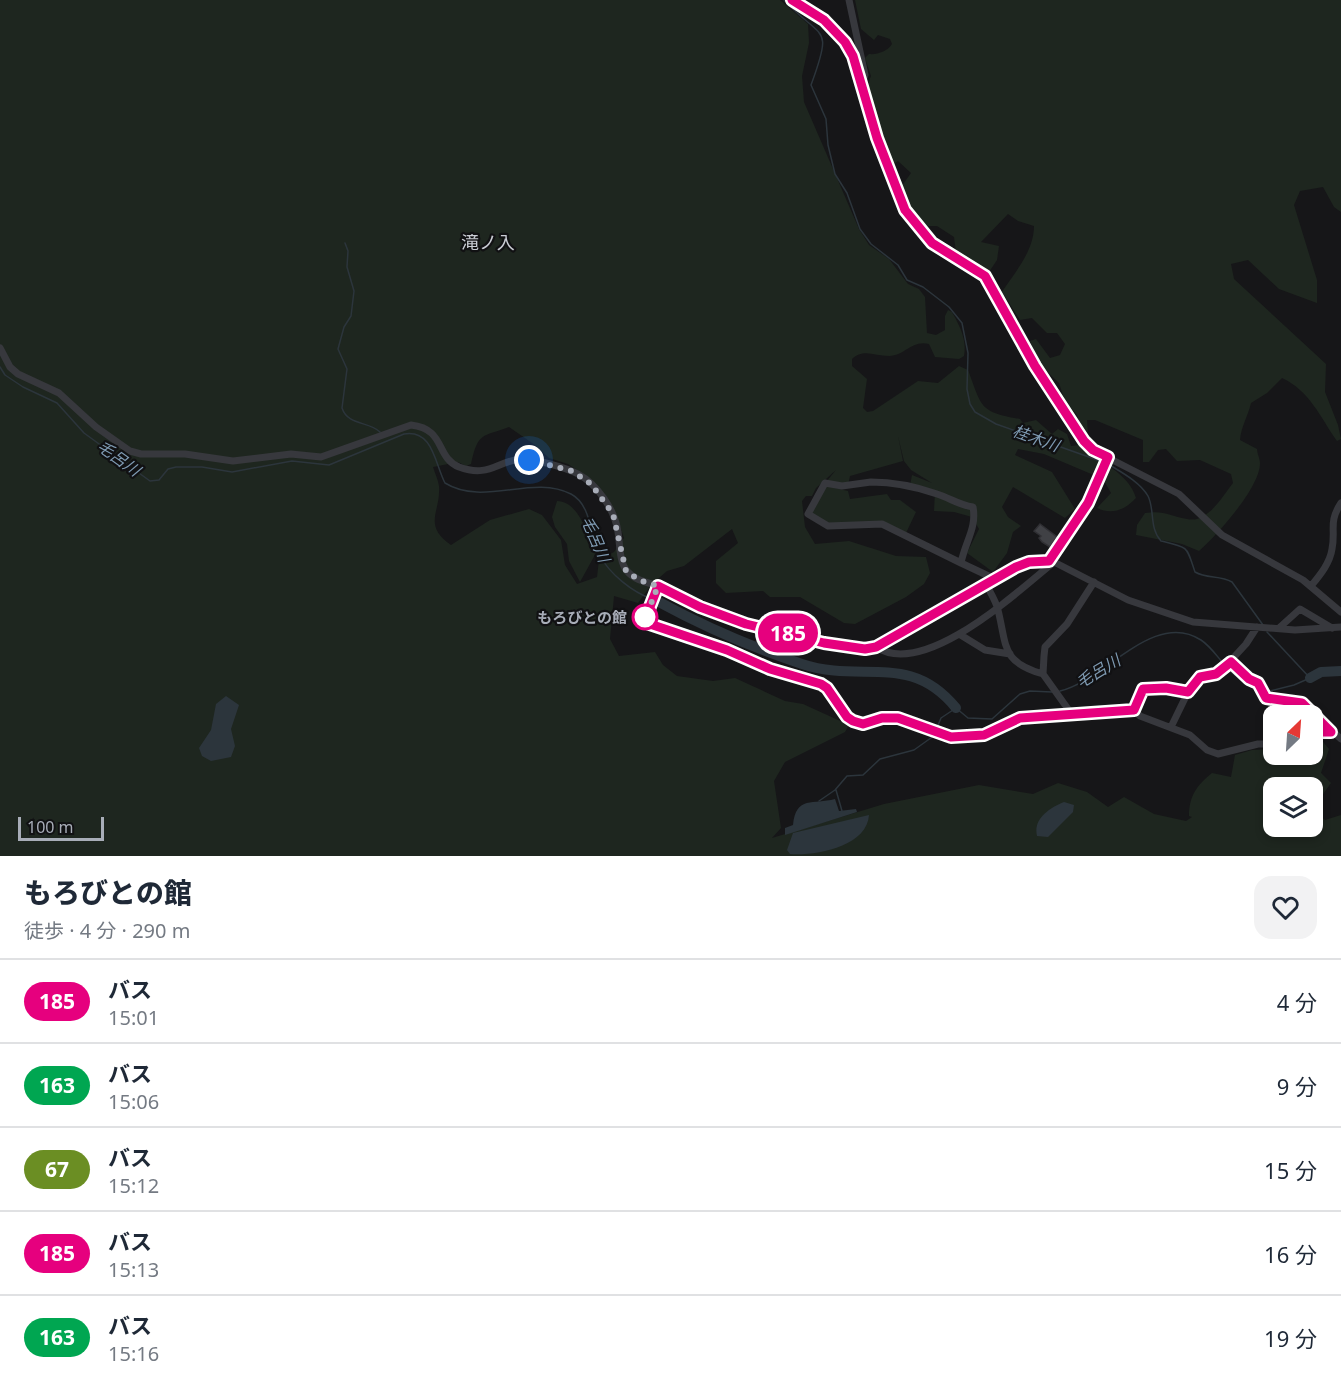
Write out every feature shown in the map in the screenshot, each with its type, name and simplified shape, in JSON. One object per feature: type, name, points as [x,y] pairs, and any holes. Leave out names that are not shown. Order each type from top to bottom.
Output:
[{"type":"street","points":[[792,0],[824,20],[845,42],[856,62],[877,138],[905,210],[932,243],[985,276],[1035,366],[1084,441],[1093,450],[1179,494],[1222,535],[1311,586],[1341,612]]},
{"type":"street","points":[[849,0],[865,75],[862,84]]},
{"type":"street","points":[[0,348],[10,367],[18,374],[59,393],[96,428],[130,451],[141,454],[185,454],[233,461],[291,454],[321,458],[411,425],[420,426],[435,434],[446,457],[456,466],[466,469],[486,471],[523,459],[572,471],[591,484],[613,514],[626,571],[639,580],[746,624],[824,643],[865,649],[876,647],[1029,562],[1051,561],[1128,600],[1176,617],[1211,624],[1261,628],[1341,627]]},
{"type":"street","points":[[876,647],[885,653],[923,652],[959,634],[998,609],[1051,561],[1088,503],[1108,458]]},
{"type":"street","points":[[961,562],[965,541],[974,528],[973,507],[961,505],[938,494],[892,483],[871,482],[842,486],[825,483],[808,513],[828,526],[882,524],[995,579]]},
{"type":"street","points":[[1311,586],[1333,548],[1332,520],[1341,503]]},
{"type":"street","points":[[1043,674],[1045,647],[1066,624],[1094,582]]},
{"type":"street","points":[[986,584],[998,609],[1002,638],[1010,654],[1019,664],[1043,674],[1073,716]]},
{"type":"street","points":[[658,587],[644,621],[727,650],[770,669],[821,684],[827,688],[847,717],[863,724],[882,718],[898,718],[941,735],[964,737],[993,732],[1020,718],[1134,710]]},
{"type":"street","points":[[1279,628],[1300,609],[1332,628]]},
{"type":"street","points":[[1171,727],[1188,692],[1200,677],[1216,674],[1223,669],[1261,628]]},
{"type":"street","points":[[959,634],[985,650],[1010,654]]},
{"type":"street","points":[[1230,662],[1260,687],[1263,695],[1270,700],[1302,703],[1341,739]]},
{"type":"street","points":[[1134,710],[1143,689],[1166,688],[1188,692]]},
{"type":"street","points":[[1134,710],[1140,716],[1190,735],[1207,750],[1218,754],[1263,744]]},
{"type":"street","points":[[1323,732],[1331,732]]},
{"type":"shaded area","points":[[0,0],[780,0],[808,24],[809,43],[802,76],[804,102],[859,229],[869,245],[889,259],[908,284],[919,289],[925,297],[927,333],[936,335],[945,330],[945,316],[948,310],[952,312],[964,339],[964,356],[959,359],[935,357],[929,344],[923,343],[895,355],[865,353],[856,356],[852,359],[852,366],[867,379],[863,408],[867,412],[873,411],[918,381],[938,383],[959,366],[968,370],[980,400],[989,410],[1020,419],[1023,423],[1036,420],[1052,434],[1058,429],[1067,434],[1071,446],[1080,445],[1120,475],[1132,489],[1136,498],[1118,510],[1108,511],[1097,508],[1111,493],[1103,479],[1044,454],[1018,449],[1015,455],[1052,472],[1075,509],[1065,518],[1013,487],[1002,507],[1008,517],[1021,526],[1013,532],[1007,553],[993,572],[967,553],[979,529],[972,517],[954,512],[934,511],[935,492],[910,486],[912,475],[932,483],[911,470],[904,461],[898,436],[903,461],[850,476],[848,485],[826,482],[836,470],[816,488],[812,496],[806,496],[802,501],[805,527],[815,544],[849,541],[896,556],[926,557],[930,573],[924,584],[906,597],[855,624],[844,623],[800,597],[770,597],[763,591],[726,593],[716,583],[716,561],[738,543],[732,529],[684,566],[667,571],[652,584],[638,603],[614,596],[610,639],[619,656],[655,652],[663,665],[677,676],[713,681],[735,678],[785,701],[803,704],[849,725],[845,732],[785,762],[774,781],[781,828],[772,838],[884,804],[979,785],[1033,794],[1058,783],[1087,792],[1108,807],[1124,797],[1154,814],[1186,821],[1192,817],[1189,816],[1190,803],[1198,787],[1212,773],[1231,777],[1235,755],[1263,749],[1263,765],[1323,765],[1323,742],[1329,749],[1321,773],[1331,783],[1323,794],[1323,777],[1263,777],[1263,837],[1323,837],[1323,818],[1325,820],[1341,815],[1341,856],[0,856]],"holes":[[[509,427],[549,458],[568,464],[589,478],[616,514],[624,538],[614,552],[599,560],[597,577],[577,584],[565,565],[561,540],[542,515],[529,509],[490,520],[451,545],[437,531],[435,518],[439,486],[433,467],[458,462],[466,466],[471,464],[476,446],[482,437]]]},
{"type":"shaded area","points":[[855,0],[1341,0],[1341,212],[1334,207],[1323,187],[1300,191],[1294,205],[1317,280],[1317,303],[1279,289],[1248,260],[1231,264],[1234,279],[1326,364],[1325,392],[1341,439],[1337,441],[1307,397],[1292,383],[1282,378],[1267,393],[1251,403],[1240,440],[1257,449],[1260,463],[1258,473],[1245,498],[1216,534],[1199,551],[1182,544],[1136,535],[1137,525],[1145,513],[1162,513],[1187,519],[1201,517],[1219,502],[1233,483],[1231,474],[1200,460],[1177,461],[1166,449],[1158,450],[1149,462],[1143,462],[1143,440],[1095,420],[1087,420],[1088,434],[1097,446],[1096,449],[1083,436],[1077,415],[1065,401],[1059,383],[1041,366],[1030,341],[1036,339],[1050,358],[1060,355],[1065,344],[1057,333],[1047,333],[1032,318],[1020,320],[1002,292],[1027,253],[1034,226],[1018,221],[1008,214],[981,242],[999,246],[997,260],[989,272],[956,252],[954,237],[937,226],[928,226],[914,218],[899,190],[911,173],[898,161],[891,166],[874,117],[869,94],[871,76],[865,58],[869,54],[885,51],[892,44],[890,39],[878,35],[874,40],[861,29]]},
{"type":"shaded area","points":[[826,486],[848,491],[850,499],[887,494],[891,500],[900,500],[916,512],[906,533],[883,522],[828,524],[811,513]]},
{"type":"shaded area","points":[[557,501],[565,503],[577,513],[596,553],[580,582],[569,561],[567,544],[555,527],[552,517]]},
{"type":"shaded area","points":[[226,696],[239,705],[231,729],[235,746],[231,757],[211,761],[202,756],[199,748],[211,730],[216,704]]},
{"type":"shaded area","points":[[835,799],[839,811],[856,809],[857,812],[785,835],[785,828],[793,825],[798,809],[802,805]]},
{"type":"shaded area","points":[[1064,802],[1074,805],[1073,812],[1048,837],[1037,836],[1037,824],[1043,815]]},
{"type":"shaded area","points":[[869,815],[866,826],[850,842],[813,853],[790,854],[787,850],[793,833]]},
{"type":"building","points":[[1040,524],[1057,537],[1050,547],[1042,542],[1039,538],[1041,536],[1034,531]]},
{"type":"waterway","name":"桂木川","points":[[784,0],[815,29],[823,42],[811,85],[826,119],[828,145],[835,174],[847,193],[860,229],[871,244],[898,265],[907,280],[923,287],[949,307],[962,323],[968,353],[967,389],[970,404],[975,412],[996,424],[1103,462]]},
{"type":"waterway","points":[[345,243],[348,251],[347,267],[354,291],[351,316],[344,327],[338,349],[347,369],[342,408],[349,418],[380,432]]},
{"type":"waterway","name":"毛呂川","points":[[0,367],[5,375],[23,387],[57,403],[84,433],[150,481],[159,480],[168,469],[176,467],[202,467],[232,472],[292,461],[329,465],[404,434],[414,434],[421,437],[432,449],[445,483],[460,490],[492,492],[540,487],[571,494],[578,499],[587,513],[604,563],[629,587],[652,599]]},
{"type":"waterway","name":"桂木川","points":[[1108,464],[1145,491],[1150,501],[1153,525],[1161,541],[1186,549],[1195,572],[1232,582],[1263,625]]},
{"type":"waterway","name":"毛呂川","points":[[659,602],[729,636],[802,664],[844,671],[903,674],[921,680],[939,691],[956,708]]},
{"type":"waterway","name":"桂木川","points":[[1266,692],[1294,685],[1310,678],[1267,632]]},
{"type":"waterway","name":"毛呂川","points":[[1060,691],[1077,685],[1129,650],[1165,633],[1183,633],[1201,640],[1223,663]]},
{"type":"waterway","name":"毛呂川","points":[[1228,669],[1244,683],[1258,690]]},
{"type":"waterway","name":"毛呂川","points":[[1310,678],[1321,672],[1341,671]]},
{"type":"waterway","name":"毛呂川","points":[[936,730],[941,718],[956,708],[968,718],[992,719],[1020,694],[1030,691],[1052,692]]},
{"type":"waterway","points":[[819,801],[835,790],[847,776],[863,775],[880,759],[914,750],[935,735]]},
{"type":"waterway","points":[[836,790],[842,811]]},
{"type":"bus line","name":"185","points":[[792,0],[812,15],[824,20],[845,42],[853,56],[877,138],[905,210],[932,243],[974,267],[985,276],[993,286],[1035,366],[1084,441],[1093,450],[1108,457],[1088,503],[1049,561],[1029,562],[1016,567],[890,642],[876,647],[865,649],[824,643],[746,624],[700,607],[658,586],[644,622],[668,632],[727,650],[792,677],[821,684],[834,697],[840,709],[853,721],[863,724],[893,717],[951,737],[984,735],[1020,718],[1073,716],[1118,709],[1134,710],[1143,689],[1173,688],[1188,692],[1200,677],[1216,674],[1231,662],[1249,679],[1258,683],[1266,698],[1273,701],[1296,700],[1304,705]]},
{"type":"bus line","name":"185","points":[[1323,721],[1331,732],[1323,731]]},
{"type":"place","name":"もろびとの館","points":[[645,617]]},
{"type":"district","name":"滝ノ入","points":[[488,242]]},
{"type":"route","points":[[529,460],[577,473],[599,493],[613,514],[618,528],[626,571],[639,580],[658,586],[644,621],[645,617]]}]
